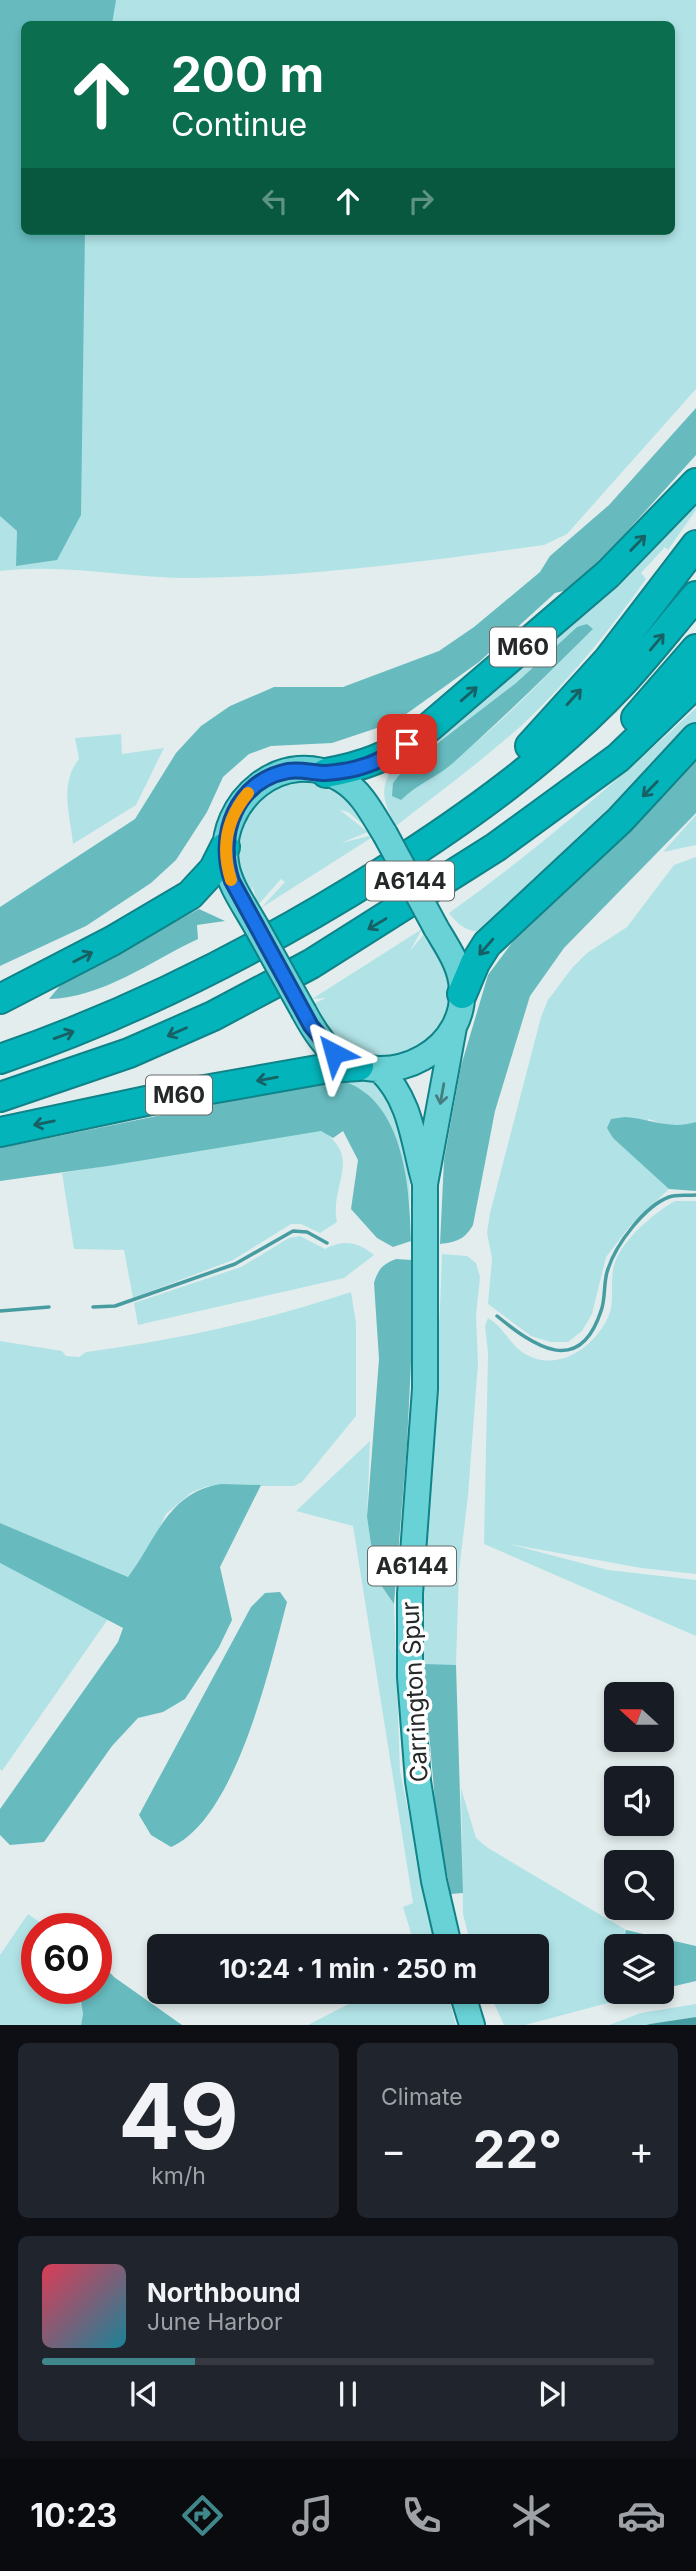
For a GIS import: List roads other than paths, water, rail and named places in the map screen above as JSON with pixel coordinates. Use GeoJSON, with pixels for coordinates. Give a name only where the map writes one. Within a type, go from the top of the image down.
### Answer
{"type":"FeatureCollection","features":[{"type":"Feature","properties":{"kind":"highway","name":"M60"},"geometry":{"type":"LineString","coordinates":[[326,773],[364,766],[395,752],[420,735],[608,574],[696,482]]}},
{"type":"Feature","properties":{"kind":"highway","name":"M60"},"geometry":{"type":"LineString","coordinates":[[463,821],[608,660],[696,545]]}},
{"type":"Feature","properties":{"kind":"highway","name":"M60"},"geometry":{"type":"LineString","coordinates":[[0,1059],[90,1026],[224,965],[295,927],[463,821],[539,760],[620,685],[696,596]]}},
{"type":"Feature","properties":{"kind":"highway","name":"M60"},"geometry":{"type":"LineString","coordinates":[[496,847],[567,787],[644,710],[696,649]]}},
{"type":"Feature","properties":{"kind":"highway","name":"M60"},"geometry":{"type":"LineString","coordinates":[[0,1097],[129,1053],[213,1016],[323,957],[496,847],[618,758],[696,684]]}},
{"type":"Feature","properties":{"kind":"highway"},"geometry":{"type":"LineString","coordinates":[[462,994],[475,963],[487,944],[611,830],[696,738]]}},
{"type":"Feature","properties":{"kind":"highway"},"geometry":{"type":"LineString","coordinates":[[0,999],[112,941],[191,895],[214,869],[225,847]]}},
{"type":"Feature","properties":{"kind":"highway","name":"M60"},"geometry":{"type":"LineString","coordinates":[[0,1132],[165,1097],[329,1068],[369,1068]]}},
{"type":"Feature","properties":{"kind":"main road","name":"A6144"},"geometry":{"type":"LineString","coordinates":[[290,771],[326,773],[342,780],[361,796],[385,834],[457,966],[462,994],[454,1027],[430,1055],[412,1065],[369,1068],[334,1053],[304,1012],[232,881],[225,847],[231,819],[246,794],[275,775],[290,771]]}},
{"type":"Feature","properties":{"kind":"main road","name":"Carrington Spur"},"geometry":{"type":"LineString","coordinates":[[446,1934],[434,1881],[418,1782],[410,1677],[410,1594],[425,1388],[425,1184],[454,1027]]}},
{"type":"Feature","properties":{"kind":"main road","name":"Carrington Spur"},"geometry":{"type":"LineString","coordinates":[[369,1068],[401,1098],[413,1127],[425,1184]]}},
{"type":"Feature","properties":{"kind":"main road"},"geometry":{"type":"LineString","coordinates":[[466,2004],[472,2025]]}},
{"type":"Feature","properties":{"kind":"waterway"},"geometry":{"type":"LineString","coordinates":[[497,1316],[540,1345],[555,1350],[568,1350],[581,1344],[592,1332],[601,1311],[606,1274],[612,1259],[632,1227],[650,1209],[669,1197],[696,1195]]}},
{"type":"Feature","properties":{"kind":"waterway"},"geometry":{"type":"LineString","coordinates":[[93,1307],[115,1306],[235,1264],[293,1231],[307,1232],[327,1243]]}},
{"type":"Feature","properties":{"kind":"waterway"},"geometry":{"type":"LineString","coordinates":[[0,1311],[49,1307]]}}]}
